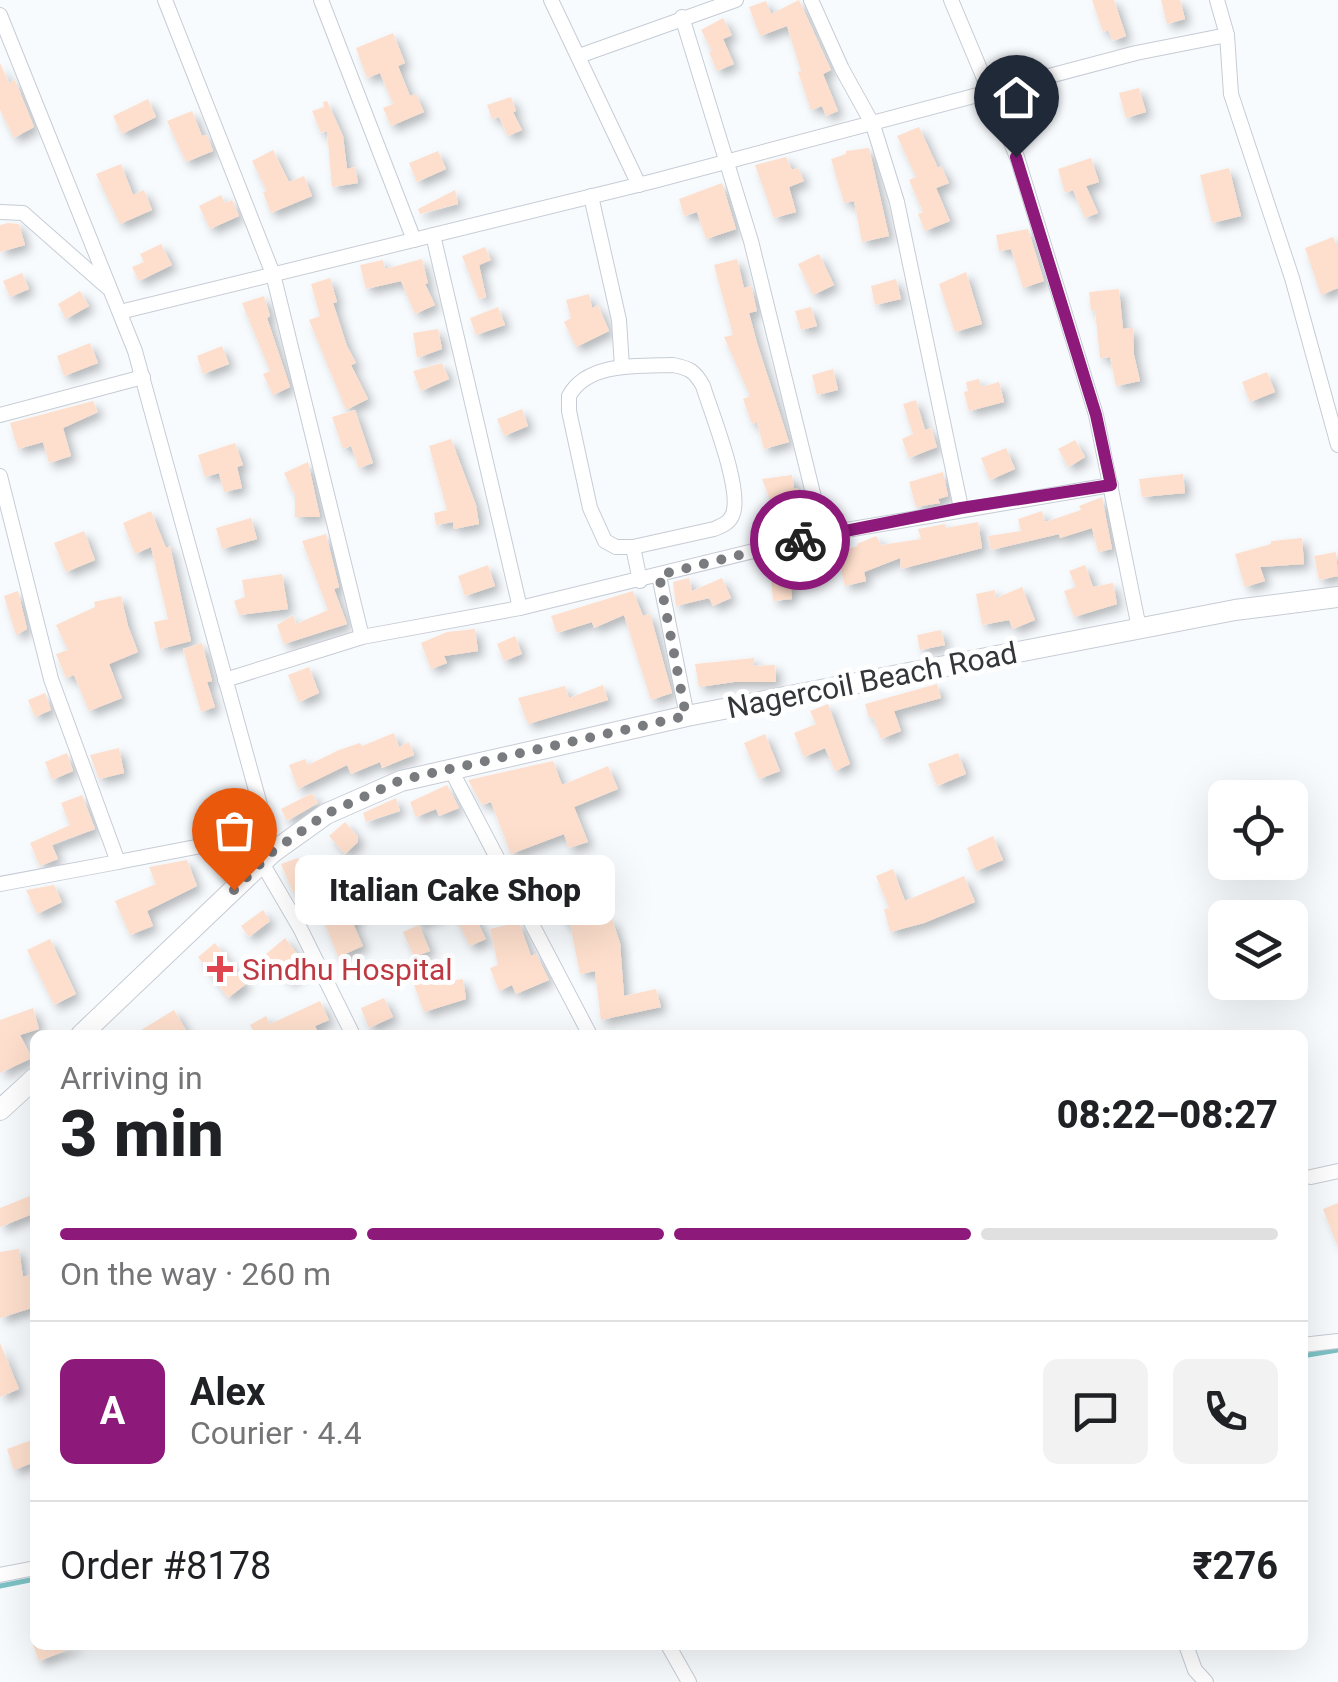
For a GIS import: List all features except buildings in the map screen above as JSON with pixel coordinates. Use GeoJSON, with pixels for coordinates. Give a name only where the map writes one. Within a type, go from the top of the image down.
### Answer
{"type":"FeatureCollection","features":[{"type":"Feature","properties":{"kind":"main road","name":"Nagercoil Beach Road"},"geometry":{"type":"LineString","coordinates":[[86,1030],[267,850],[326,814],[401,780],[686,716],[1235,610],[1338,597]]}},
{"type":"Feature","properties":{"kind":"main road"},"geometry":{"type":"LineString","coordinates":[[0,1110],[30,1083]]}},
{"type":"Feature","properties":{"kind":"street"},"geometry":{"type":"LineString","coordinates":[[165,0],[246,197],[273,274],[362,637]]}},
{"type":"Feature","properties":{"kind":"street"},"geometry":{"type":"LineString","coordinates":[[321,0],[414,240]]}},
{"type":"Feature","properties":{"kind":"street"},"geometry":{"type":"LineString","coordinates":[[551,0],[639,185]]}},
{"type":"Feature","properties":{"kind":"street"},"geometry":{"type":"LineString","coordinates":[[579,56],[689,10],[736,0]]}},
{"type":"Feature","properties":{"kind":"street"},"geometry":{"type":"LineString","coordinates":[[812,0],[842,69],[873,125],[897,202],[961,508]]}},
{"type":"Feature","properties":{"kind":"street"},"geometry":{"type":"LineString","coordinates":[[951,0],[1016,157],[1096,415],[1139,628]]}},
{"type":"Feature","properties":{"kind":"street"},"geometry":{"type":"LineString","coordinates":[[1218,0],[1227,35],[1231,94],[1292,278],[1338,445]]}},
{"type":"Feature","properties":{"kind":"street"},"geometry":{"type":"LineString","coordinates":[[689,10],[823,534]]}},
{"type":"Feature","properties":{"kind":"street"},"geometry":{"type":"LineString","coordinates":[[0,15],[143,378],[267,850],[351,1030]]}},
{"type":"Feature","properties":{"kind":"street"},"geometry":{"type":"LineString","coordinates":[[120,312],[639,185],[1136,53],[1227,35]]}},
{"type":"Feature","properties":{"kind":"street"},"geometry":{"type":"LineString","coordinates":[[591,196],[619,320],[622,366]]}},
{"type":"Feature","properties":{"kind":"street"},"geometry":{"type":"LineString","coordinates":[[0,212],[22,214],[32,220],[111,291]]}},
{"type":"Feature","properties":{"kind":"street"},"geometry":{"type":"LineString","coordinates":[[433,236],[520,608]]}},
{"type":"Feature","properties":{"kind":"street"},"geometry":{"type":"LineString","coordinates":[[673,365],[697,374],[733,488],[735,508],[726,524],[633,547],[616,547],[605,541],[598,530],[568,411],[568,396],[586,378],[622,366],[673,365]]}},
{"type":"Feature","properties":{"kind":"street"},"geometry":{"type":"LineString","coordinates":[[0,415],[143,378]]}},
{"type":"Feature","properties":{"kind":"street"},"geometry":{"type":"LineString","coordinates":[[0,476],[52,680],[118,862]]}},
{"type":"Feature","properties":{"kind":"street"},"geometry":{"type":"LineString","coordinates":[[225,680],[362,637],[520,608],[823,534],[1111,485]]}},
{"type":"Feature","properties":{"kind":"street"},"geometry":{"type":"LineString","coordinates":[[633,547],[640,580]]}},
{"type":"Feature","properties":{"kind":"street"},"geometry":{"type":"LineString","coordinates":[[659,575],[686,716]]}},
{"type":"Feature","properties":{"kind":"street"},"geometry":{"type":"LineString","coordinates":[[450,768],[587,1030]]}},
{"type":"Feature","properties":{"kind":"street"},"geometry":{"type":"LineString","coordinates":[[0,884],[118,862],[267,850]]}},
{"type":"Feature","properties":{"kind":"street"},"geometry":{"type":"LineString","coordinates":[[1311,1177],[1338,1170]]}},
{"type":"Feature","properties":{"kind":"street"},"geometry":{"type":"LineString","coordinates":[[1308,1345],[1338,1341]]}},
{"type":"Feature","properties":{"kind":"street"},"geometry":{"type":"LineString","coordinates":[[0,1575],[30,1569]]}},
{"type":"Feature","properties":{"kind":"street"},"geometry":{"type":"LineString","coordinates":[[671,1650],[689,1682]]}},
{"type":"Feature","properties":{"kind":"street"},"geometry":{"type":"LineString","coordinates":[[1188,1650],[1195,1670],[1206,1682]]}},
{"type":"Feature","properties":{"kind":"waterway"},"geometry":{"type":"LineString","coordinates":[[1308,1355],[1338,1350]]}},
{"type":"Feature","properties":{"kind":"waterway"},"geometry":{"type":"LineString","coordinates":[[0,1586],[30,1580]]}},
{"type":"Feature","properties":{"kind":"way so far"},"geometry":{"type":"LineString","coordinates":[[234,890],[272,852],[326,814],[401,780],[686,716],[659,575],[800,540]]}},
{"type":"Feature","properties":{"kind":"place","name":"Italian Cake Shop"},"geometry":{"type":"Point","coordinates":[234,890]}},
{"type":"Feature","properties":{"kind":"place","name":"Sindhu Hospital"},"geometry":{"type":"Point","coordinates":[220,969]}},
{"type":"Feature","properties":{"kind":"route"},"geometry":{"type":"LineString","coordinates":[[800,540],[961,508],[1111,485],[1096,415],[1016,157]]}}]}
